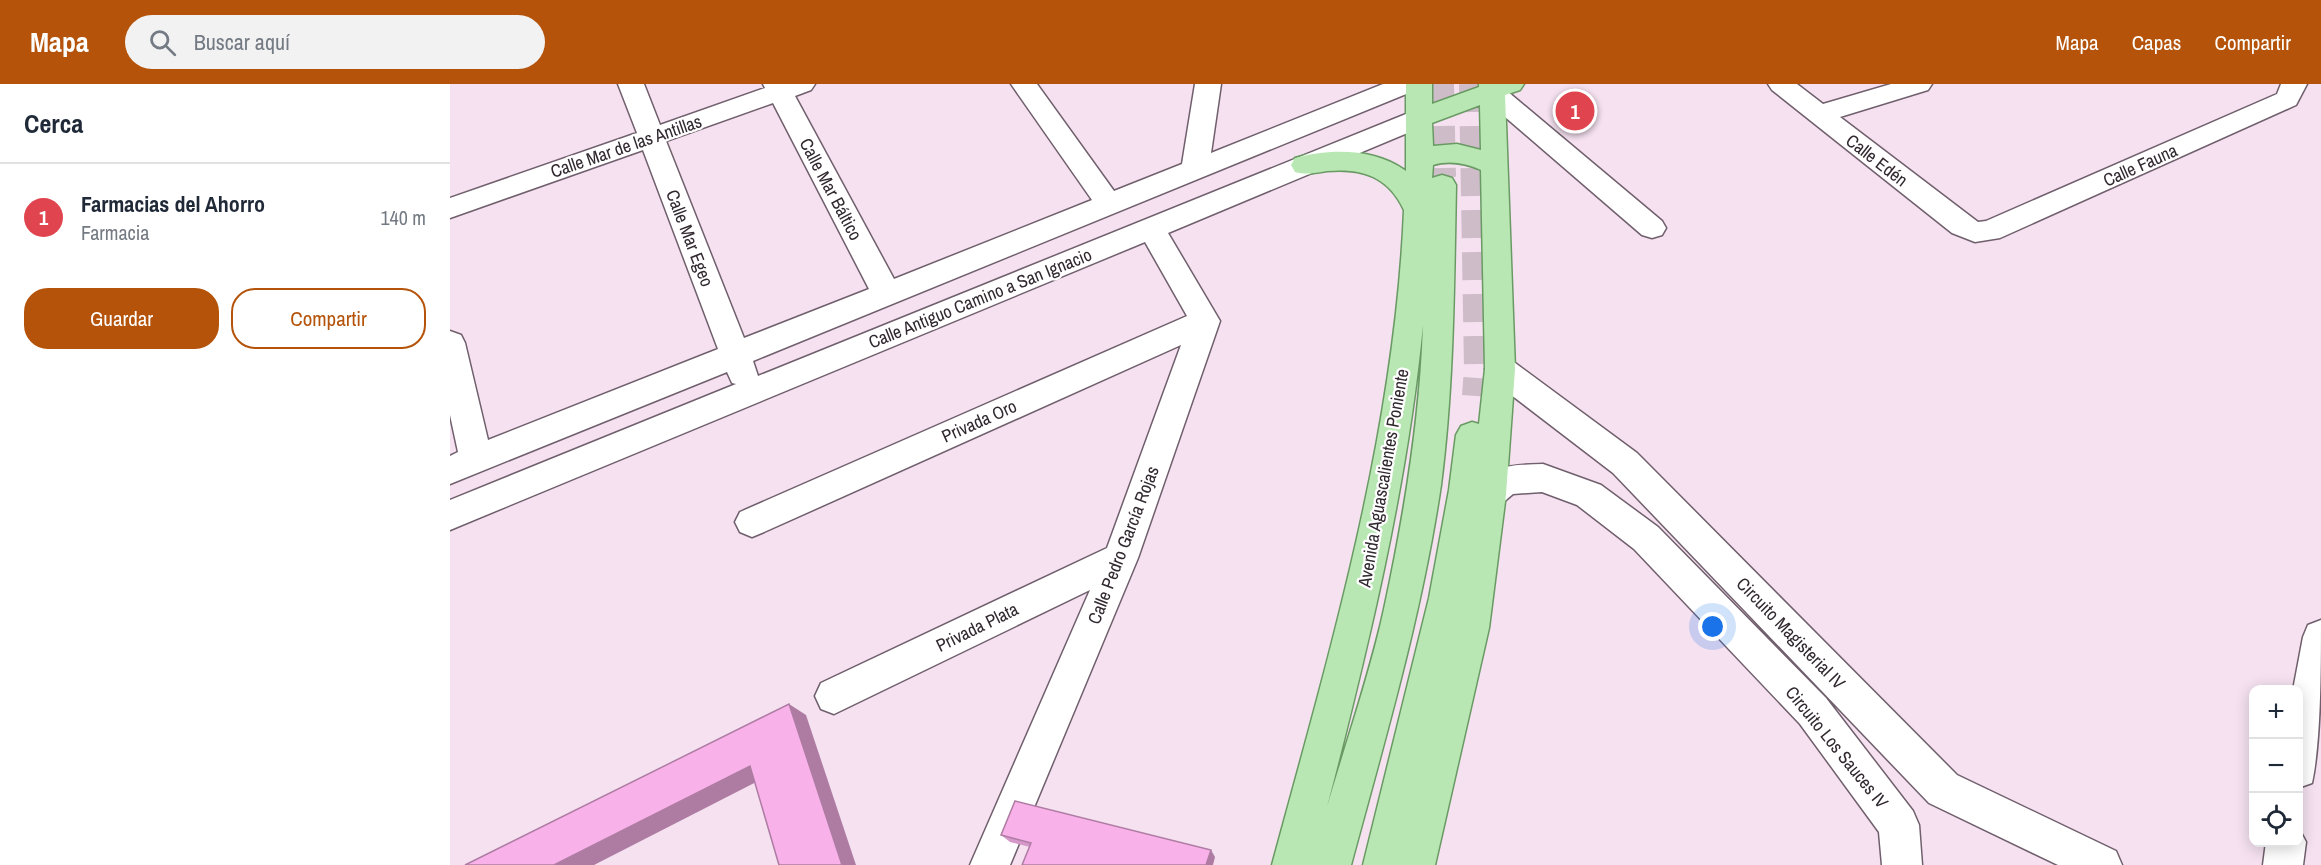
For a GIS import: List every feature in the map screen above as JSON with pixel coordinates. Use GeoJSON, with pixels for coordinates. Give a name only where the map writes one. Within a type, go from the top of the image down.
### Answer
{"type":"FeatureCollection","features":[{"type":"Feature","properties":{"kind":"main road","name":"Avenida Aguascalientes Poniente"},"geometry":{"type":"LineString","coordinates":[[1331,865],[1401,611],[1424,484],[1437,367],[1431,169],[1420,118],[1419,84]]}},
{"type":"Feature","properties":{"kind":"main road","name":"Calle Antiguo Camino a San Ignacio"},"geometry":{"type":"LineString","coordinates":[[1420,118],[1498,87]]}},
{"type":"Feature","properties":{"kind":"main road"},"geometry":{"type":"LineString","coordinates":[[1415,865],[1471,628],[1489,494],[1500,369],[1493,165],[1498,87]]}},
{"type":"Feature","properties":{"kind":"main road"},"geometry":{"type":"LineString","coordinates":[[1431,169],[1443,152],[1461,153],[1493,165]]}},
{"type":"Feature","properties":{"kind":"main road"},"geometry":{"type":"LineString","coordinates":[[1304,165],[1356,161],[1379,166],[1405,187],[1419,212]]}},
{"type":"Feature","properties":{"kind":"main road","name":"Avenida Aguascalientes Poniente"},"geometry":{"type":"LineString","coordinates":[[1293,865],[1360,601],[1385,478],[1404,365],[1419,212],[1431,169]]}},
{"type":"Feature","properties":{"kind":"main road"},"geometry":{"type":"LineString","coordinates":[[1383,865],[1443,621],[1466,490],[1476,396]]}},
{"type":"Feature","properties":{"kind":"street","name":"Calle Mar Egeo"},"geometry":{"type":"LineString","coordinates":[[631,84],[750,392]]}},
{"type":"Feature","properties":{"kind":"street"},"geometry":{"type":"LineString","coordinates":[[1024,84],[1109,204]]}},
{"type":"Feature","properties":{"kind":"street"},"geometry":{"type":"LineString","coordinates":[[1195,170],[1208,84]]}},
{"type":"Feature","properties":{"kind":"street"},"geometry":{"type":"LineString","coordinates":[[450,343],[463,465],[1407,84]]}},
{"type":"Feature","properties":{"kind":"street","name":"Calle Edén"},"geometry":{"type":"LineString","coordinates":[[1781,84],[1962,226],[1975,232]]}},
{"type":"Feature","properties":{"kind":"street"},"geometry":{"type":"LineString","coordinates":[[1820,114],[1919,84]]}},
{"type":"Feature","properties":{"kind":"street","name":"Calle Fauna"},"geometry":{"type":"LineString","coordinates":[[1975,232],[1990,231],[2288,99],[2294,84]]}},
{"type":"Feature","properties":{"kind":"street","name":"Calle Mar de las Antillas"},"geometry":{"type":"LineString","coordinates":[[450,208],[786,87]]}},
{"type":"Feature","properties":{"kind":"street","name":"Calle Mar Báltico"},"geometry":{"type":"LineString","coordinates":[[786,87],[887,294]]}},
{"type":"Feature","properties":{"kind":"street"},"geometry":{"type":"LineString","coordinates":[[1498,87],[1652,228]]}},
{"type":"Feature","properties":{"kind":"street","name":"Calle Antiguo Camino a San Ignacio"},"geometry":{"type":"LineString","coordinates":[[450,515],[1420,118]]}},
{"type":"Feature","properties":{"kind":"street"},"geometry":{"type":"LineString","coordinates":[[1150,228],[1205,321]]}},
{"type":"Feature","properties":{"kind":"street","name":"Privada Oro"},"geometry":{"type":"LineString","coordinates":[[752,522],[1205,321]]}},
{"type":"Feature","properties":{"kind":"street","name":"Calle Pedro García Rojas"},"geometry":{"type":"LineString","coordinates":[[990,865],[1120,558],[1205,321]]}},
{"type":"Feature","properties":{"kind":"street","name":"Circuito Magisterial IV"},"geometry":{"type":"LineString","coordinates":[[1500,369],[1624,463],[1943,789],[2102,865]]}},
{"type":"Feature","properties":{"kind":"street","name":"Circuito Los Sauces IV"},"geometry":{"type":"LineString","coordinates":[[1489,494],[1505,480],[1543,478],[1589,495],[1646,538],[1813,711],[1899,825],[1902,865]]}},
{"type":"Feature","properties":{"kind":"street","name":"Privada Plata"},"geometry":{"type":"LineString","coordinates":[[834,696],[1120,558]]}},
{"type":"Feature","properties":{"kind":"street"},"geometry":{"type":"LineString","coordinates":[[2303,748],[2316,692],[2321,637]]}},
{"type":"Feature","properties":{"kind":"street"},"geometry":{"type":"LineString","coordinates":[[2283,865],[2285,847]]}},
{"type":"Feature","properties":{"kind":"building"},"geometry":{"type":"Polygon","coordinates":[[[789,704],[842,865],[779,865],[750,766],[554,865],[465,865],[789,704]]]}},
{"type":"Feature","properties":{"kind":"building"},"geometry":{"type":"Polygon","coordinates":[[[1015,801],[1211,850],[1206,865],[1022,865],[1031,843],[1001,835],[1015,801]]]}},
{"type":"Feature","properties":{"kind":"tunnel"},"geometry":{"type":"LineString","coordinates":[[1440,84],[1442,177]]}},
{"type":"Feature","properties":{"kind":"tunnel"},"geometry":{"type":"LineString","coordinates":[[1473,84],[1478,368],[1476,396]]}},
{"type":"Feature","properties":{"kind":"place","name":"Farmacias del Ahorro"},"geometry":{"type":"Point","coordinates":[1575,111]}}]}
